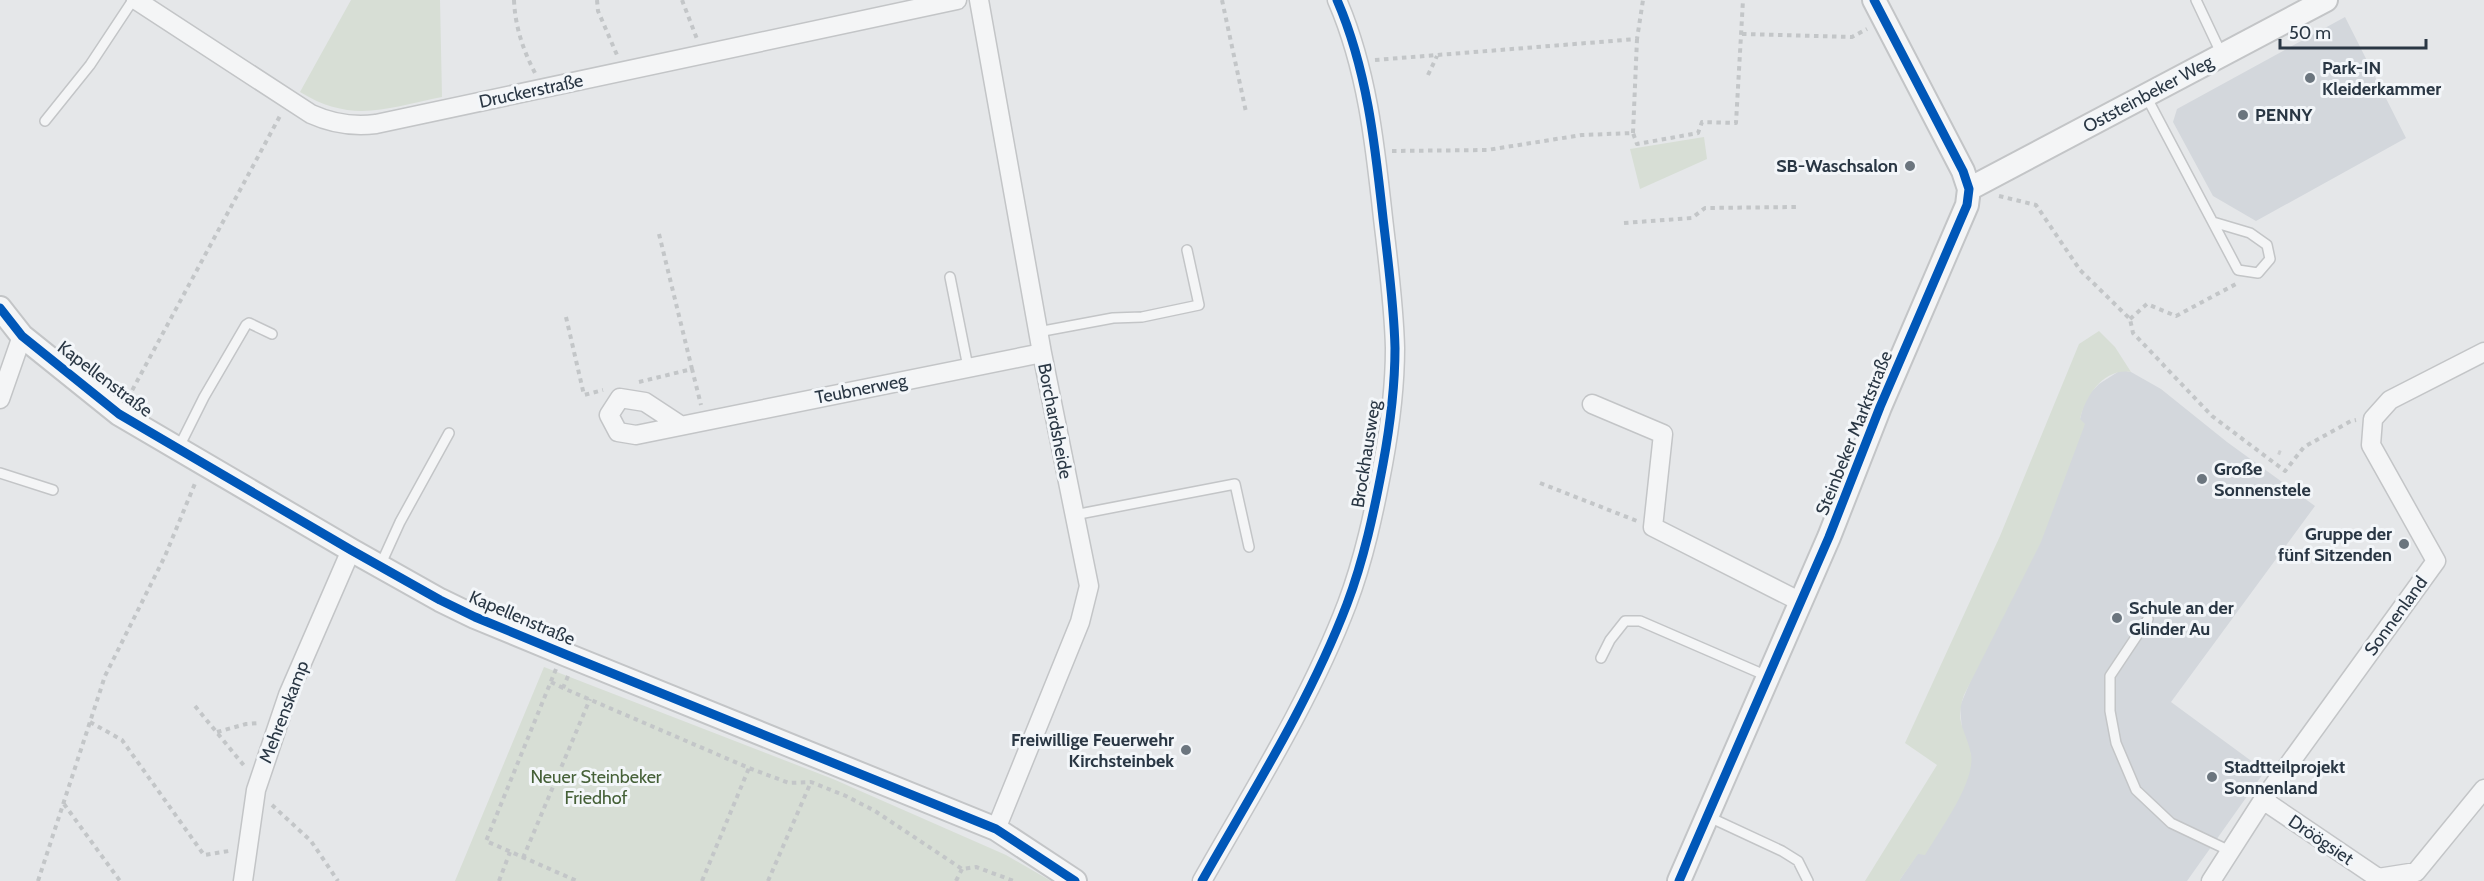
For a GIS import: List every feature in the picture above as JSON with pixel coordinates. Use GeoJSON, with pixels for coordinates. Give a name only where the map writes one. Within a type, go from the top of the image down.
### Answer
{"type":"FeatureCollection","features":[{"type":"Feature","properties":{"kind":"street","name":"Druckerstraße"},"geometry":{"type":"LineString","coordinates":[[135,0],[289,100],[324,120],[357,126],[957,0]]}},
{"type":"Feature","properties":{"kind":"street","name":"Borchardsheide"},"geometry":{"type":"LineString","coordinates":[[979,0],[1038,332],[1089,586],[1083,613],[996,829]]}},
{"type":"Feature","properties":{"kind":"street","name":"Brockhausweg"},"geometry":{"type":"LineString","coordinates":[[1202,881],[1323,661],[1347,603],[1365,549],[1387,440],[1395,348],[1376,151],[1359,61],[1337,0]]}},
{"type":"Feature","properties":{"kind":"street"},"geometry":{"type":"LineString","coordinates":[[1874,0],[1963,171],[1969,189]]}},
{"type":"Feature","properties":{"kind":"street","name":"Oststeinbeker Weg"},"geometry":{"type":"LineString","coordinates":[[1969,189],[2326,0]]}},
{"type":"Feature","properties":{"kind":"street","name":"Steinbeker Marktstraße"},"geometry":{"type":"LineString","coordinates":[[1679,881],[1801,602],[1880,407],[1967,205],[1969,189]]}},
{"type":"Feature","properties":{"kind":"street","name":"Kapellenstraße"},"geometry":{"type":"LineString","coordinates":[[0,308],[22,336],[119,414],[351,550],[475,617],[996,829],[1075,881]]}},
{"type":"Feature","properties":{"kind":"street"},"geometry":{"type":"LineString","coordinates":[[0,399],[22,336]]}},
{"type":"Feature","properties":{"kind":"street","name":"Teubnerweg"},"geometry":{"type":"LineString","coordinates":[[680,425],[1042,352]]}},
{"type":"Feature","properties":{"kind":"street"},"geometry":{"type":"LineString","coordinates":[[2373,419],[2390,400],[2484,352]]}},
{"type":"Feature","properties":{"kind":"street"},"geometry":{"type":"LineString","coordinates":[[1592,404],[1663,434],[1653,528],[1801,602]]}},
{"type":"Feature","properties":{"kind":"street","name":"Sonnenland"},"geometry":{"type":"LineString","coordinates":[[2211,881],[2263,800],[2436,561],[2371,445],[2373,419]]}},
{"type":"Feature","properties":{"kind":"street","name":"Mehrenskamp"},"geometry":{"type":"LineString","coordinates":[[243,881],[257,786],[288,695],[351,550]]}},
{"type":"Feature","properties":{"kind":"street","name":"Dröögsiet"},"geometry":{"type":"LineString","coordinates":[[2263,800],[2378,878],[2416,872],[2484,789]]}},
{"type":"Feature","properties":{"kind":"lane"},"geometry":{"type":"LineString","coordinates":[[45,121],[90,65],[135,0]]}},
{"type":"Feature","properties":{"kind":"lane"},"geometry":{"type":"LineString","coordinates":[[2196,0],[2222,55]]}},
{"type":"Feature","properties":{"kind":"lane"},"geometry":{"type":"LineString","coordinates":[[2146,96],[2238,270],[2258,273],[2270,259],[2267,245],[2250,233],[2213,222]]}},
{"type":"Feature","properties":{"kind":"lane"},"geometry":{"type":"LineString","coordinates":[[1038,332],[1113,318],[1142,317],[1199,305],[1187,250]]}},
{"type":"Feature","properties":{"kind":"lane"},"geometry":{"type":"LineString","coordinates":[[951,277],[968,367]]}},
{"type":"Feature","properties":{"kind":"lane"},"geometry":{"type":"LineString","coordinates":[[178,449],[204,397],[246,325],[249,323],[272,334]]}},
{"type":"Feature","properties":{"kind":"lane"},"geometry":{"type":"LineString","coordinates":[[380,566],[400,522],[449,433]]}},
{"type":"Feature","properties":{"kind":"lane"},"geometry":{"type":"LineString","coordinates":[[0,473],[53,490]]}},
{"type":"Feature","properties":{"kind":"lane"},"geometry":{"type":"LineString","coordinates":[[1074,515],[1234,484],[1249,547]]}},
{"type":"Feature","properties":{"kind":"lane"},"geometry":{"type":"LineString","coordinates":[[2148,620],[2110,676],[2110,711],[2115,743],[2136,790],[2171,823],[2230,851]]}},
{"type":"Feature","properties":{"kind":"lane"},"geometry":{"type":"LineString","coordinates":[[1601,658],[1610,640],[1625,621],[1640,621],[1769,677]]}},
{"type":"Feature","properties":{"kind":"lane"},"geometry":{"type":"LineString","coordinates":[[1707,815],[1798,861],[1808,881]]}},
{"type":"Feature","properties":{"kind":"path"},"geometry":{"type":"LineString","coordinates":[[514,0],[515,20],[526,57],[543,88]]}},
{"type":"Feature","properties":{"kind":"path"},"geometry":{"type":"LineString","coordinates":[[597,0],[598,11],[624,71]]}},
{"type":"Feature","properties":{"kind":"path"},"geometry":{"type":"LineString","coordinates":[[682,0],[702,54]]}},
{"type":"Feature","properties":{"kind":"path"},"geometry":{"type":"LineString","coordinates":[[1222,0],[1246,112]]}},
{"type":"Feature","properties":{"kind":"path"},"geometry":{"type":"LineString","coordinates":[[1643,0],[1637,39],[1633,133],[1636,144],[1698,133],[1702,122],[1736,123],[1743,0]]}},
{"type":"Feature","properties":{"kind":"path"},"geometry":{"type":"LineString","coordinates":[[1742,34],[1852,37],[1872,26]]}},
{"type":"Feature","properties":{"kind":"path"},"geometry":{"type":"LineString","coordinates":[[1359,61],[1637,39]]}},
{"type":"Feature","properties":{"kind":"path"},"geometry":{"type":"LineString","coordinates":[[1428,75],[1438,56]]}},
{"type":"Feature","properties":{"kind":"path"},"geometry":{"type":"LineString","coordinates":[[119,414],[289,100]]}},
{"type":"Feature","properties":{"kind":"path"},"geometry":{"type":"LineString","coordinates":[[1376,151],[1487,150],[1582,135],[1633,133]]}},
{"type":"Feature","properties":{"kind":"path"},"geometry":{"type":"LineString","coordinates":[[1969,189],[2036,205],[2080,270],[2130,319],[2133,333],[2212,416],[2285,471],[2304,447],[2351,421],[2373,419]]}},
{"type":"Feature","properties":{"kind":"path"},"geometry":{"type":"LineString","coordinates":[[1624,223],[1692,218],[1705,208],[1798,207]]}},
{"type":"Feature","properties":{"kind":"path"},"geometry":{"type":"LineString","coordinates":[[659,234],[705,421]]}},
{"type":"Feature","properties":{"kind":"path"},"geometry":{"type":"LineString","coordinates":[[2130,319],[2147,304],[2176,316],[2236,284],[2238,270]]}},
{"type":"Feature","properties":{"kind":"path"},"geometry":{"type":"LineString","coordinates":[[566,317],[584,395],[606,390]]}},
{"type":"Feature","properties":{"kind":"path"},"geometry":{"type":"LineString","coordinates":[[638,382],[692,369]]}},
{"type":"Feature","properties":{"kind":"path"},"geometry":{"type":"LineString","coordinates":[[39,880],[105,676],[165,556],[203,464]]}},
{"type":"Feature","properties":{"kind":"path"},"geometry":{"type":"LineString","coordinates":[[1540,483],[1653,528]]}},
{"type":"Feature","properties":{"kind":"path"},"geometry":{"type":"LineString","coordinates":[[569,656],[551,682],[486,841],[577,881]]}},
{"type":"Feature","properties":{"kind":"path"},"geometry":{"type":"LineString","coordinates":[[563,688],[569,656]]}},
{"type":"Feature","properties":{"kind":"path"},"geometry":{"type":"LineString","coordinates":[[551,682],[749,768],[789,783],[811,782],[846,796],[875,811],[962,869],[976,867],[1014,881]]}},
{"type":"Feature","properties":{"kind":"path"},"geometry":{"type":"LineString","coordinates":[[523,858],[590,699]]}},
{"type":"Feature","properties":{"kind":"path"},"geometry":{"type":"LineString","coordinates":[[195,706],[257,786],[310,841],[338,881]]}},
{"type":"Feature","properties":{"kind":"path"},"geometry":{"type":"LineString","coordinates":[[90,722],[122,740],[204,855],[248,848]]}},
{"type":"Feature","properties":{"kind":"path"},"geometry":{"type":"LineString","coordinates":[[217,732],[246,724],[279,723]]}},
{"type":"Feature","properties":{"kind":"path"},"geometry":{"type":"LineString","coordinates":[[702,881],[749,768]]}},
{"type":"Feature","properties":{"kind":"path"},"geometry":{"type":"LineString","coordinates":[[768,881],[811,782]]}},
{"type":"Feature","properties":{"kind":"path"},"geometry":{"type":"LineString","coordinates":[[63,804],[120,881]]}},
{"type":"Feature","properties":{"kind":"path"},"geometry":{"type":"LineString","coordinates":[[499,881],[510,852]]}},
{"type":"Feature","properties":{"kind":"path"},"geometry":{"type":"LineString","coordinates":[[956,881],[962,869]]}},
{"type":"Feature","properties":{"kind":"shaded area"},"geometry":{"type":"Polygon","coordinates":[[[2345,17],[2406,138],[2256,221],[2213,196],[2173,122],[2177,109],[2345,17]]]}},
{"type":"Feature","properties":{"kind":"shaded area","name":"Schule an der Glinder Au"},"geometry":{"type":"Polygon","coordinates":[[[2121,370],[2131,372],[2161,389],[2227,442],[2315,506],[2171,702],[2265,771],[2187,881],[1899,881],[1918,853],[1971,755],[1962,730],[1960,706],[2083,407],[2089,394],[2099,384],[2121,370]]]}},
{"type":"Feature","properties":{"kind":"green space"},"geometry":{"type":"Polygon","coordinates":[[[351,0],[440,0],[442,97],[387,109],[353,111],[319,102],[300,92],[351,0]]]}},
{"type":"Feature","properties":{"kind":"green space"},"geometry":{"type":"Polygon","coordinates":[[[1704,137],[1707,159],[1640,189],[1630,149],[1704,137]]]}},
{"type":"Feature","properties":{"kind":"green space"},"geometry":{"type":"Polygon","coordinates":[[[2099,331],[2115,347],[2131,372],[2112,374],[2098,385],[2087,401],[2080,419],[2085,424],[2041,542],[1964,695],[1960,713],[1971,754],[1968,778],[1947,820],[1925,855],[1918,854],[1899,881],[1865,881],[1937,765],[1905,743],[2000,536],[2079,344],[2099,331]]]}},
{"type":"Feature","properties":{"kind":"green space","name":"Neuer Steinbeker Friedhof"},"geometry":{"type":"Polygon","coordinates":[[[544,667],[833,779],[1006,855],[1051,881],[455,881],[544,667]]]}},
{"type":"Feature","properties":{"kind":"railway"},"geometry":{"type":"LineString","coordinates":[[2278,452],[2286,455]]}},
{"type":"Feature","properties":{"kind":"cycle path"},"geometry":{"type":"LineString","coordinates":[[1202,881],[1280,745],[1332,640],[1347,604],[1363,553],[1388,435],[1395,348],[1380,190],[1363,80],[1337,0]]}},
{"type":"Feature","properties":{"kind":"cycle path"},"geometry":{"type":"LineString","coordinates":[[1679,881],[1829,537],[1880,407],[1967,205],[1969,189],[1963,171],[1874,0]]}},
{"type":"Feature","properties":{"kind":"cycle path"},"geometry":{"type":"LineString","coordinates":[[0,308],[22,336],[119,414],[440,600],[567,655],[996,829],[1075,881]]}},
{"type":"Feature","properties":{"kind":"place","name":"Park-IN Kleiderkammer"},"geometry":{"type":"Point","coordinates":[2310,78]}},
{"type":"Feature","properties":{"kind":"place","name":"PENNY"},"geometry":{"type":"Point","coordinates":[2243,115]}},
{"type":"Feature","properties":{"kind":"place","name":"SB-Waschsalon"},"geometry":{"type":"Point","coordinates":[1910,166]}},
{"type":"Feature","properties":{"kind":"place","name":"Große Sonnenstele"},"geometry":{"type":"Point","coordinates":[2202,479]}},
{"type":"Feature","properties":{"kind":"place","name":"Gruppe der fünf Sitzenden"},"geometry":{"type":"Point","coordinates":[2404,544]}},
{"type":"Feature","properties":{"kind":"place","name":"Schule an der Glinder Au"},"geometry":{"type":"Point","coordinates":[2117,618]}},
{"type":"Feature","properties":{"kind":"place","name":"Freiwillige Feuerwehr Kirchsteinbek"},"geometry":{"type":"Point","coordinates":[1186,750]}},
{"type":"Feature","properties":{"kind":"place","name":"Stadtteilprojekt Sonnenland"},"geometry":{"type":"Point","coordinates":[2212,777]}}]}
